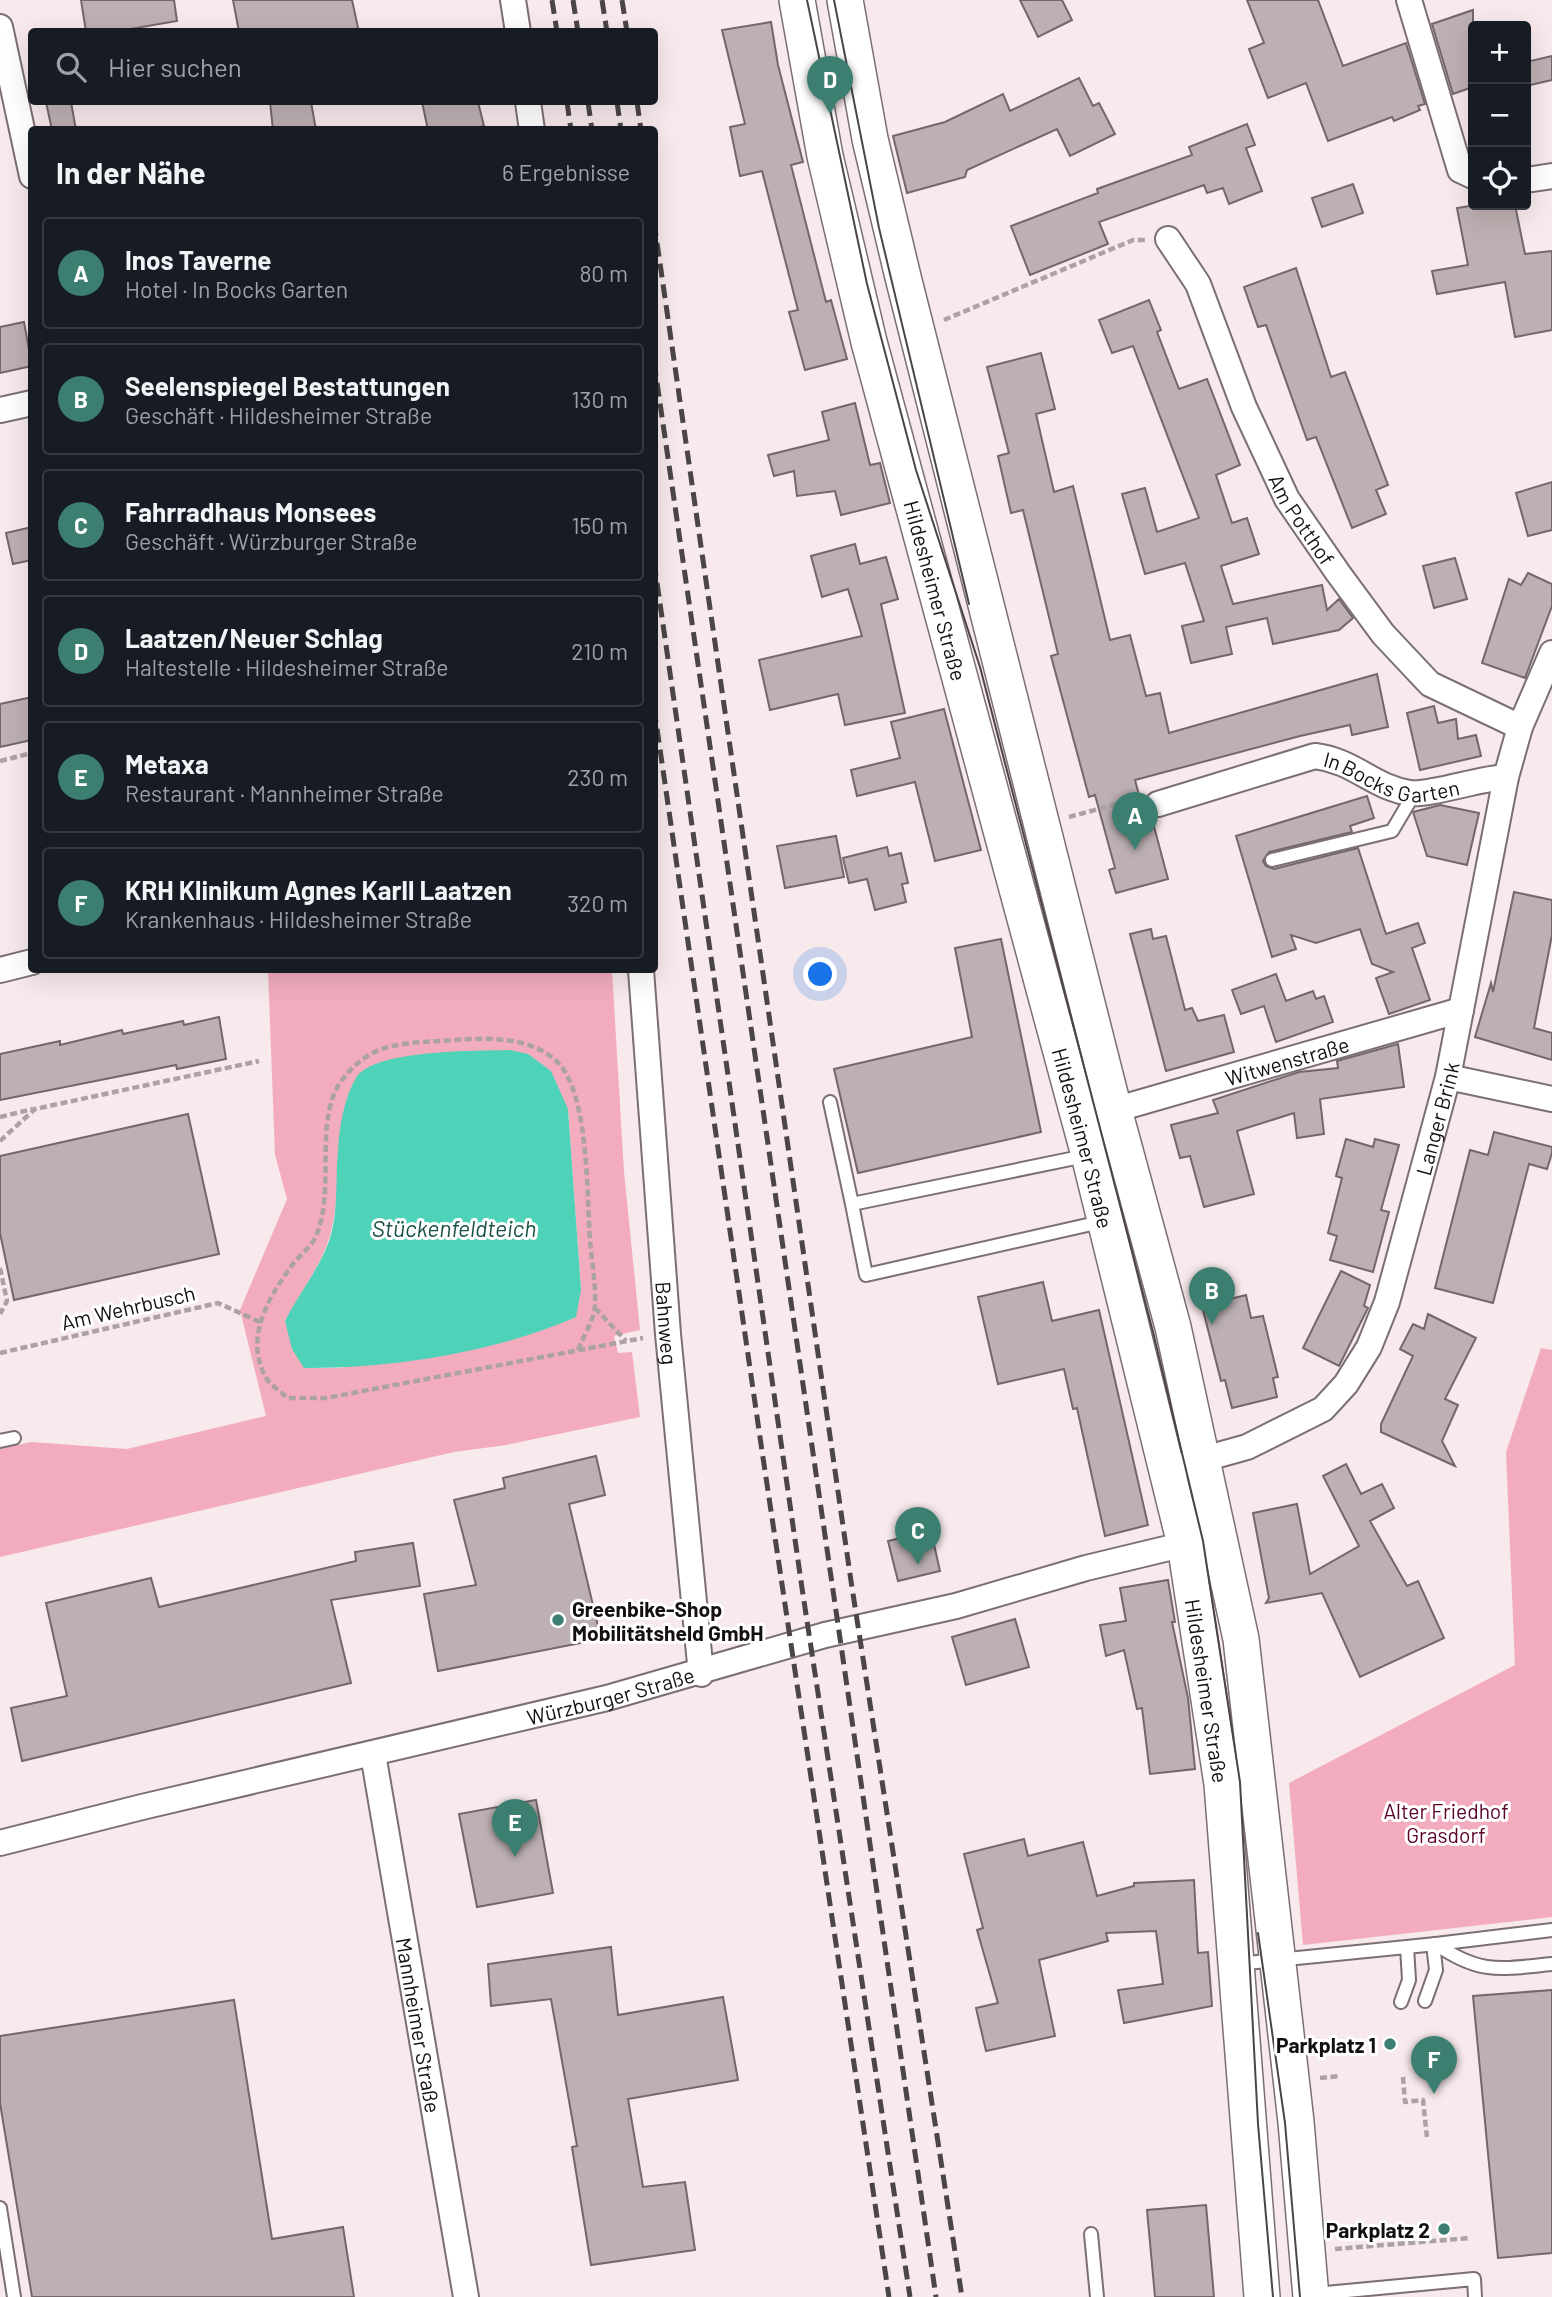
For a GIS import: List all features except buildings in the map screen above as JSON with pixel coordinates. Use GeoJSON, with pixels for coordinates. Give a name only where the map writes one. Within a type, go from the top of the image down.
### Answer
{"type":"FeatureCollection","features":[{"type":"Feature","properties":{"kind":"street"},"geometry":{"type":"LineString","coordinates":[[513,0],[517,28]]}},
{"type":"Feature","properties":{"kind":"street","name":"Hildesheimer Straße"},"geometry":{"type":"LineString","coordinates":[[797,0],[825,156],[869,342],[1106,1220],[1185,1464],[1220,1537],[1241,1639],[1296,2122],[1311,2296]]}},
{"type":"Feature","properties":{"kind":"street","name":"Hildesheimer Straße"},"geometry":{"type":"LineString","coordinates":[[845,0],[870,139],[916,331],[1114,1110],[1173,1327],[1185,1464],[1185,1544],[1222,1784],[1262,2297]]}},
{"type":"Feature","properties":{"kind":"street"},"geometry":{"type":"LineString","coordinates":[[1409,0],[1460,170],[1468,174]]}},
{"type":"Feature","properties":{"kind":"street"},"geometry":{"type":"LineString","coordinates":[[0,27],[28,157]]}},
{"type":"Feature","properties":{"kind":"street"},"geometry":{"type":"LineString","coordinates":[[528,105],[531,126]]}},
{"type":"Feature","properties":{"kind":"street"},"geometry":{"type":"LineString","coordinates":[[1531,179],[1552,176]]}},
{"type":"Feature","properties":{"kind":"street","name":"Am Potthof"},"geometry":{"type":"LineString","coordinates":[[1168,239],[1198,284],[1244,407],[1287,499],[1338,573],[1383,634],[1430,684],[1520,727]]}},
{"type":"Feature","properties":{"kind":"street"},"geometry":{"type":"LineString","coordinates":[[0,410],[28,404]]}},
{"type":"Feature","properties":{"kind":"street","name":"Langer Brink"},"geometry":{"type":"LineString","coordinates":[[1185,1464],[1247,1447],[1323,1409],[1346,1384],[1369,1347],[1387,1302],[1448,1077],[1506,777],[1520,727],[1552,653]]}},
{"type":"Feature","properties":{"kind":"street","name":"In Bocks Garten"},"geometry":{"type":"LineString","coordinates":[[1158,804],[1315,756],[1339,759],[1388,789],[1414,794],[1483,778],[1506,777]]}},
{"type":"Feature","properties":{"kind":"street"},"geometry":{"type":"LineString","coordinates":[[0,970],[28,963]]}},
{"type":"Feature","properties":{"kind":"street","name":"Bahnweg"},"geometry":{"type":"LineString","coordinates":[[641,973],[668,1334],[701,1674]]}},
{"type":"Feature","properties":{"kind":"street","name":"Witwenstraße"},"geometry":{"type":"LineString","coordinates":[[1114,1110],[1461,1010]]}},
{"type":"Feature","properties":{"kind":"street"},"geometry":{"type":"LineString","coordinates":[[1448,1077],[1552,1099]]}},
{"type":"Feature","properties":{"kind":"street","name":"Würzburger Straße"},"geometry":{"type":"LineString","coordinates":[[0,1843],[701,1674],[825,1636],[956,1606],[1220,1537]]}},
{"type":"Feature","properties":{"kind":"street","name":"Mannheimer Straße"},"geometry":{"type":"LineString","coordinates":[[373,1754],[466,2297]]}},
{"type":"Feature","properties":{"kind":"lane"},"geometry":{"type":"LineString","coordinates":[[1272,860],[1392,831],[1414,794]]}},
{"type":"Feature","properties":{"kind":"lane"},"geometry":{"type":"LineString","coordinates":[[830,1102],[866,1275],[1106,1220]]}},
{"type":"Feature","properties":{"kind":"lane"},"geometry":{"type":"LineString","coordinates":[[852,1204],[1089,1155]]}},
{"type":"Feature","properties":{"kind":"lane"},"geometry":{"type":"LineString","coordinates":[[0,1441],[14,1438]]}},
{"type":"Feature","properties":{"kind":"lane"},"geometry":{"type":"LineString","coordinates":[[1237,1964],[1552,1930]]}},
{"type":"Feature","properties":{"kind":"lane"},"geometry":{"type":"LineString","coordinates":[[1435,1944],[1462,1962],[1494,1969],[1552,1964]]}},
{"type":"Feature","properties":{"kind":"lane"},"geometry":{"type":"LineString","coordinates":[[1425,2001],[1436,1970],[1435,1944]]}},
{"type":"Feature","properties":{"kind":"lane"},"geometry":{"type":"LineString","coordinates":[[1401,2002],[1409,1980],[1406,1947]]}},
{"type":"Feature","properties":{"kind":"lane"},"geometry":{"type":"LineString","coordinates":[[0,2208],[14,2297]]}},
{"type":"Feature","properties":{"kind":"lane"},"geometry":{"type":"LineString","coordinates":[[1091,2234],[1097,2297]]}},
{"type":"Feature","properties":{"kind":"lane"},"geometry":{"type":"LineString","coordinates":[[1311,2296],[1474,2279],[1475,2297]]}},
{"type":"Feature","properties":{"kind":"path"},"geometry":{"type":"LineString","coordinates":[[916,331],[1133,240],[1168,239]]}},
{"type":"Feature","properties":{"kind":"path"},"geometry":{"type":"LineString","coordinates":[[0,761],[28,754]]}},
{"type":"Feature","properties":{"kind":"path"},"geometry":{"type":"LineString","coordinates":[[1042,824],[1145,797],[1158,804]]}},
{"type":"Feature","properties":{"kind":"path"},"geometry":{"type":"LineString","coordinates":[[578,1350],[595,1308],[582,1132],[574,1092],[561,1066],[534,1046],[504,1040],[461,1039],[378,1049],[359,1061],[340,1082],[331,1109],[326,1177],[316,1236],[277,1285],[260,1322],[259,1344],[265,1377],[288,1398],[326,1398],[668,1334]]}},
{"type":"Feature","properties":{"kind":"path"},"geometry":{"type":"LineString","coordinates":[[0,1117],[259,1062]]}},
{"type":"Feature","properties":{"kind":"path"},"geometry":{"type":"LineString","coordinates":[[0,1141],[35,1109]]}},
{"type":"Feature","properties":{"kind":"path"},"geometry":{"type":"LineString","coordinates":[[0,1268],[7,1301],[0,1314]]}},
{"type":"Feature","properties":{"kind":"path","name":"Am Wehrbusch"},"geometry":{"type":"LineString","coordinates":[[0,1353],[218,1303],[260,1322]]}},
{"type":"Feature","properties":{"kind":"path"},"geometry":{"type":"LineString","coordinates":[[595,1308],[626,1341]]}},
{"type":"Feature","properties":{"kind":"path"},"geometry":{"type":"LineString","coordinates":[[1403,2077],[1405,2102],[1423,2100],[1427,2138]]}},
{"type":"Feature","properties":{"kind":"path"},"geometry":{"type":"LineString","coordinates":[[1343,2248],[1470,2238]]}},
{"type":"Feature","properties":{"kind":"green space"},"geometry":{"type":"Polygon","coordinates":[[[268,973],[612,973],[624,1172],[640,1330],[614,1336],[618,1353],[632,1352],[640,1417],[506,1445],[454,1452],[0,1557],[0,1449],[31,1442],[127,1449],[266,1416],[240,1310],[287,1199],[275,1155],[268,973]],[[568,1109],[345,1110],[335,1214],[327,1245],[285,1321],[304,1368],[338,1368],[473,1349],[581,1290],[568,1109]]]}},
{"type":"Feature","properties":{"kind":"green space","name":"Alter Friedhof Grasdorf"},"geometry":{"type":"Polygon","coordinates":[[[1541,1348],[1552,1350],[1552,1917],[1303,1945],[1289,1783],[1515,1665],[1506,1452],[1541,1348]]]}},
{"type":"Feature","properties":{"kind":"water","name":"Stückenfeldteich"},"geometry":{"type":"Polygon","coordinates":[[[510,1050],[528,1054],[551,1071],[568,1109],[581,1290],[576,1317],[512,1340],[443,1356],[407,1362],[304,1368],[292,1349],[285,1321],[320,1262],[329,1241],[335,1208],[341,1123],[348,1095],[356,1078],[366,1069],[404,1057],[510,1050]]]}},
{"type":"Feature","properties":{"kind":"tram line"},"geometry":{"type":"LineString","coordinates":[[807,0],[867,284],[916,470],[980,667],[1153,1332],[1203,1541],[1240,1782],[1258,2124],[1273,2297]]}},
{"type":"Feature","properties":{"kind":"tram line"},"geometry":{"type":"LineString","coordinates":[[834,0],[879,228],[969,604]]}},
{"type":"Feature","properties":{"kind":"tram line"},"geometry":{"type":"LineString","coordinates":[[1258,1933],[1285,2123],[1300,2297]]}},
{"type":"Feature","properties":{"kind":"railway"},"geometry":{"type":"LineString","coordinates":[[552,0],[556,28]]}},
{"type":"Feature","properties":{"kind":"railway"},"geometry":{"type":"LineString","coordinates":[[573,0],[577,28]]}},
{"type":"Feature","properties":{"kind":"railway"},"geometry":{"type":"LineString","coordinates":[[602,0],[606,28]]}},
{"type":"Feature","properties":{"kind":"railway"},"geometry":{"type":"LineString","coordinates":[[622,0],[626,28]]}},
{"type":"Feature","properties":{"kind":"railway"},"geometry":{"type":"LineString","coordinates":[[567,105],[570,126]]}},
{"type":"Feature","properties":{"kind":"railway"},"geometry":{"type":"LineString","coordinates":[[588,105],[591,126]]}},
{"type":"Feature","properties":{"kind":"railway"},"geometry":{"type":"LineString","coordinates":[[617,105],[620,126]]}},
{"type":"Feature","properties":{"kind":"railway"},"geometry":{"type":"LineString","coordinates":[[637,105],[640,126]]}},
{"type":"Feature","properties":{"kind":"railway"},"geometry":{"type":"LineString","coordinates":[[658,250],[851,1581],[962,2297]]}},
{"type":"Feature","properties":{"kind":"railway"},"geometry":{"type":"LineString","coordinates":[[658,389],[936,2297]]}},
{"type":"Feature","properties":{"kind":"railway"},"geometry":{"type":"LineString","coordinates":[[658,590],[802,1588],[910,2297]]}},
{"type":"Feature","properties":{"kind":"railway"},"geometry":{"type":"LineString","coordinates":[[658,736],[889,2297]]}},
{"type":"Feature","properties":{"kind":"place","name":"Laatzen/Neuer Schlag"},"geometry":{"type":"Point","coordinates":[830,114]}},
{"type":"Feature","properties":{"kind":"place","name":"Inos Taverne"},"geometry":{"type":"Point","coordinates":[1135,850]}},
{"type":"Feature","properties":{"kind":"place","name":"Seelenspiegel Bestattungen"},"geometry":{"type":"Point","coordinates":[1212,1325]}},
{"type":"Feature","properties":{"kind":"place","name":"Fahrradhaus Monsees"},"geometry":{"type":"Point","coordinates":[918,1565]}},
{"type":"Feature","properties":{"kind":"place","name":"Greenbike-Shop Mobilitätsheld GmbH"},"geometry":{"type":"Point","coordinates":[558,1620]}},
{"type":"Feature","properties":{"kind":"place","name":"Metaxa"},"geometry":{"type":"Point","coordinates":[515,1857]}},
{"type":"Feature","properties":{"kind":"place","name":"Parkplatz 1"},"geometry":{"type":"Point","coordinates":[1390,2044]}},
{"type":"Feature","properties":{"kind":"place","name":"KRH Klinikum Agnes Karll Laatzen"},"geometry":{"type":"Point","coordinates":[1434,2094]}},
{"type":"Feature","properties":{"kind":"place","name":"Parkplatz 2"},"geometry":{"type":"Point","coordinates":[1444,2229]}}]}
